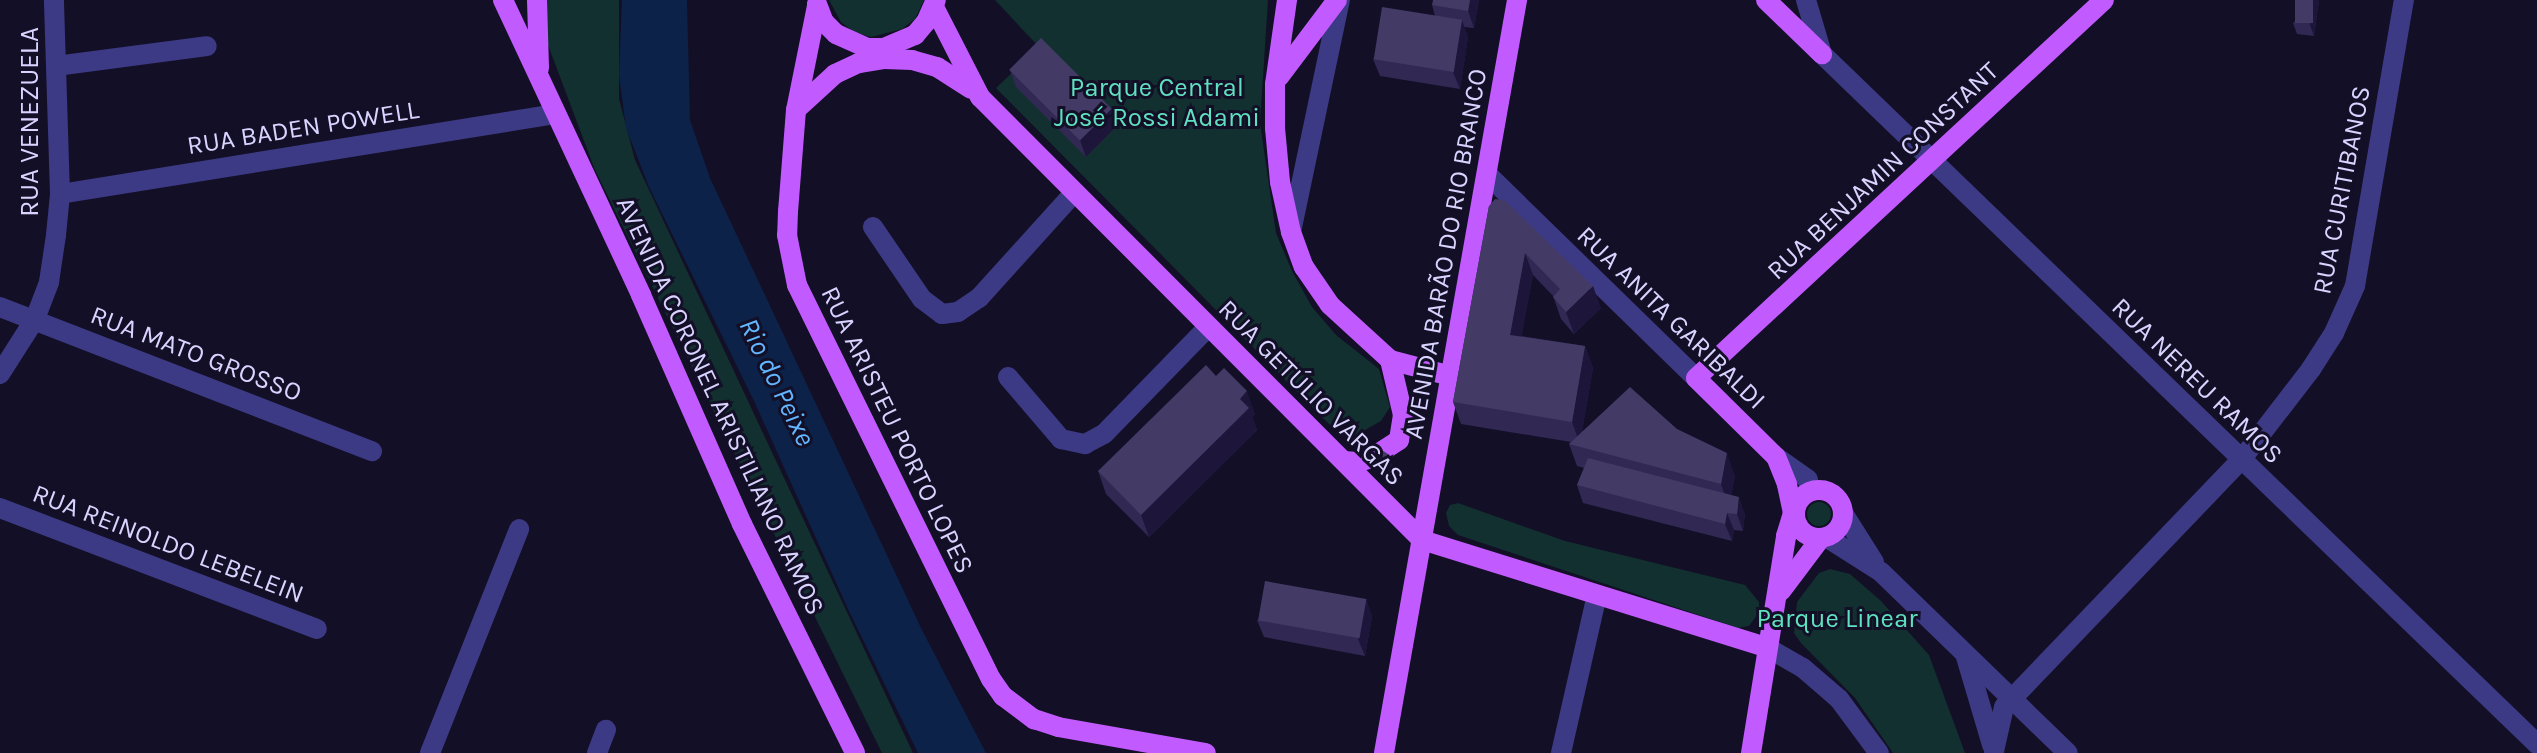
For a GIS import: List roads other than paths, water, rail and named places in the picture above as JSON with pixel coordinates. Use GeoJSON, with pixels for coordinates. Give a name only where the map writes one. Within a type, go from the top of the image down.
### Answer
{"type":"FeatureCollection","features":[{"type":"Feature","properties":{"kind":"main road","name":"AVENIDA CORONEL ARISTILIANO RAMOS"},"geometry":{"type":"LineString","coordinates":[[503,0],[641,295],[742,524],[855,753]]}},
{"type":"Feature","properties":{"kind":"main road","name":"AVENIDA CORONEL ARISTILIANO RAMOS"},"geometry":{"type":"LineString","coordinates":[[537,0],[540,80]]}},
{"type":"Feature","properties":{"kind":"main road"},"geometry":{"type":"LineString","coordinates":[[1287,0],[1275,84],[1280,182],[1291,232],[1304,267],[1330,305],[1390,360],[1451,376]]}},
{"type":"Feature","properties":{"kind":"main road"},"geometry":{"type":"LineString","coordinates":[[1275,84],[1339,0]]}},
{"type":"Feature","properties":{"kind":"main road","name":"AVENIDA BARÃO DO RIO BRANCO"},"geometry":{"type":"LineString","coordinates":[[1384,753],[1517,0]]}},
{"type":"Feature","properties":{"kind":"main road"},"geometry":{"type":"LineString","coordinates":[[1766,0],[1822,54]]}},
{"type":"Feature","properties":{"kind":"main road","name":"RUA BENJAMIN CONSTANT"},"geometry":{"type":"LineString","coordinates":[[1696,378],[2104,0]]}},
{"type":"Feature","properties":{"kind":"main road"},"geometry":{"type":"LineString","coordinates":[[816,3],[836,34],[850,43],[875,48],[900,44],[915,35],[935,4]]}},
{"type":"Feature","properties":{"kind":"main road","name":"RUA ARISTEU PORTO LOPES"},"geometry":{"type":"LineString","coordinates":[[816,3],[796,110],[787,235],[797,285],[991,679],[1016,709],[1034,719],[1058,727],[1206,753]]}},
{"type":"Feature","properties":{"kind":"main road","name":"RUA GETÚLIO VARGAS"},"geometry":{"type":"LineString","coordinates":[[935,4],[980,97],[1073,194],[1422,540],[1768,648]]}},
{"type":"Feature","properties":{"kind":"main road"},"geometry":{"type":"LineString","coordinates":[[796,110],[835,74],[859,63],[885,59],[912,60],[937,67],[960,80],[980,97]]}},
{"type":"Feature","properties":{"kind":"main road"},"geometry":{"type":"LineString","coordinates":[[1344,461],[1360,462],[1399,440],[1403,415],[1390,360]]}},
{"type":"Feature","properties":{"kind":"main road","name":"RUA ANITA GARIBALDI"},"geometry":{"type":"LineString","coordinates":[[1696,378],[1776,457],[1787,484],[1793,513]]}},
{"type":"Feature","properties":{"kind":"main road"},"geometry":{"type":"LineString","coordinates":[[1751,753],[1776,597],[1793,513],[1801,497],[1823,490],[1837,498],[1843,513],[1839,527],[1824,537],[1776,597]]}},
{"type":"Feature","properties":{"kind":"main road"},"geometry":{"type":"LineString","coordinates":[[1793,513],[1802,531],[1824,537]]}},
{"type":"Feature","properties":{"kind":"street","name":"RUA VENEZUELA"},"geometry":{"type":"LineString","coordinates":[[0,374],[35,319],[49,282],[60,194],[54,0]]}},
{"type":"Feature","properties":{"kind":"street"},"geometry":{"type":"LineString","coordinates":[[1291,232],[1339,0]]}},
{"type":"Feature","properties":{"kind":"street","name":"RUA NEREU RAMOS"},"geometry":{"type":"LineString","coordinates":[[1806,0],[1822,54],[2537,744]]}},
{"type":"Feature","properties":{"kind":"street"},"geometry":{"type":"LineString","coordinates":[[1818,0],[1822,54]]}},
{"type":"Feature","properties":{"kind":"street","name":"RUA CURITIBANOS"},"geometry":{"type":"LineString","coordinates":[[1994,752],[1997,725],[2004,707],[2241,460],[2311,369],[2340,321],[2355,286],[2404,0]]}},
{"type":"Feature","properties":{"kind":"street"},"geometry":{"type":"LineString","coordinates":[[56,66],[207,46]]}},
{"type":"Feature","properties":{"kind":"street","name":"RUA BADEN POWELL"},"geometry":{"type":"LineString","coordinates":[[60,194],[555,114]]}},
{"type":"Feature","properties":{"kind":"street","name":"RUA ANITA GARIBALDI"},"geometry":{"type":"LineString","coordinates":[[1488,175],[1696,378]]}},
{"type":"Feature","properties":{"kind":"street"},"geometry":{"type":"LineString","coordinates":[[873,227],[922,299],[942,314],[958,312],[979,298],[1073,194]]}},
{"type":"Feature","properties":{"kind":"street","name":"RUA MATO GROSSO"},"geometry":{"type":"LineString","coordinates":[[0,307],[372,451]]}},
{"type":"Feature","properties":{"kind":"street"},"geometry":{"type":"LineString","coordinates":[[1008,377],[1061,439],[1085,444],[1104,434],[1208,327]]}},
{"type":"Feature","properties":{"kind":"street"},"geometry":{"type":"LineString","coordinates":[[1776,457],[1808,479]]}},
{"type":"Feature","properties":{"kind":"street","name":"RUA REINOLDO LEBELEIN"},"geometry":{"type":"LineString","coordinates":[[0,508],[317,629]]}},
{"type":"Feature","properties":{"kind":"street"},"geometry":{"type":"LineString","coordinates":[[1843,513],[1881,572]]}},
{"type":"Feature","properties":{"kind":"street"},"geometry":{"type":"LineString","coordinates":[[430,753],[519,529]]}},
{"type":"Feature","properties":{"kind":"street"},"geometry":{"type":"LineString","coordinates":[[1824,537],[1881,572],[2068,753]]}},
{"type":"Feature","properties":{"kind":"street"},"geometry":{"type":"LineString","coordinates":[[1561,753],[1597,595]]}},
{"type":"Feature","properties":{"kind":"street"},"geometry":{"type":"LineString","coordinates":[[1768,648],[1803,668],[1839,699],[1879,753]]}},
{"type":"Feature","properties":{"kind":"street"},"geometry":{"type":"LineString","coordinates":[[1965,654],[1994,752]]}},
{"type":"Feature","properties":{"kind":"street"},"geometry":{"type":"LineString","coordinates":[[597,753],[606,730]]}},
{"type":"Feature","properties":{"kind":"water","name":"Rio do Peixe"},"geometry":{"type":"Polygon","coordinates":[[[622,0],[687,0],[690,120],[710,178],[922,630],[986,753],[918,753],[848,609],[754,401],[649,187],[626,128],[619,75],[622,0]]]}},
{"type":"Feature","properties":{"kind":"park label","name":"Parque Central José Rossi Adami"},"geometry":{"type":"Point","coordinates":[1157,103]}},
{"type":"Feature","properties":{"kind":"park label","name":"Parque Linear"},"geometry":{"type":"Point","coordinates":[1837,619]}}]}
